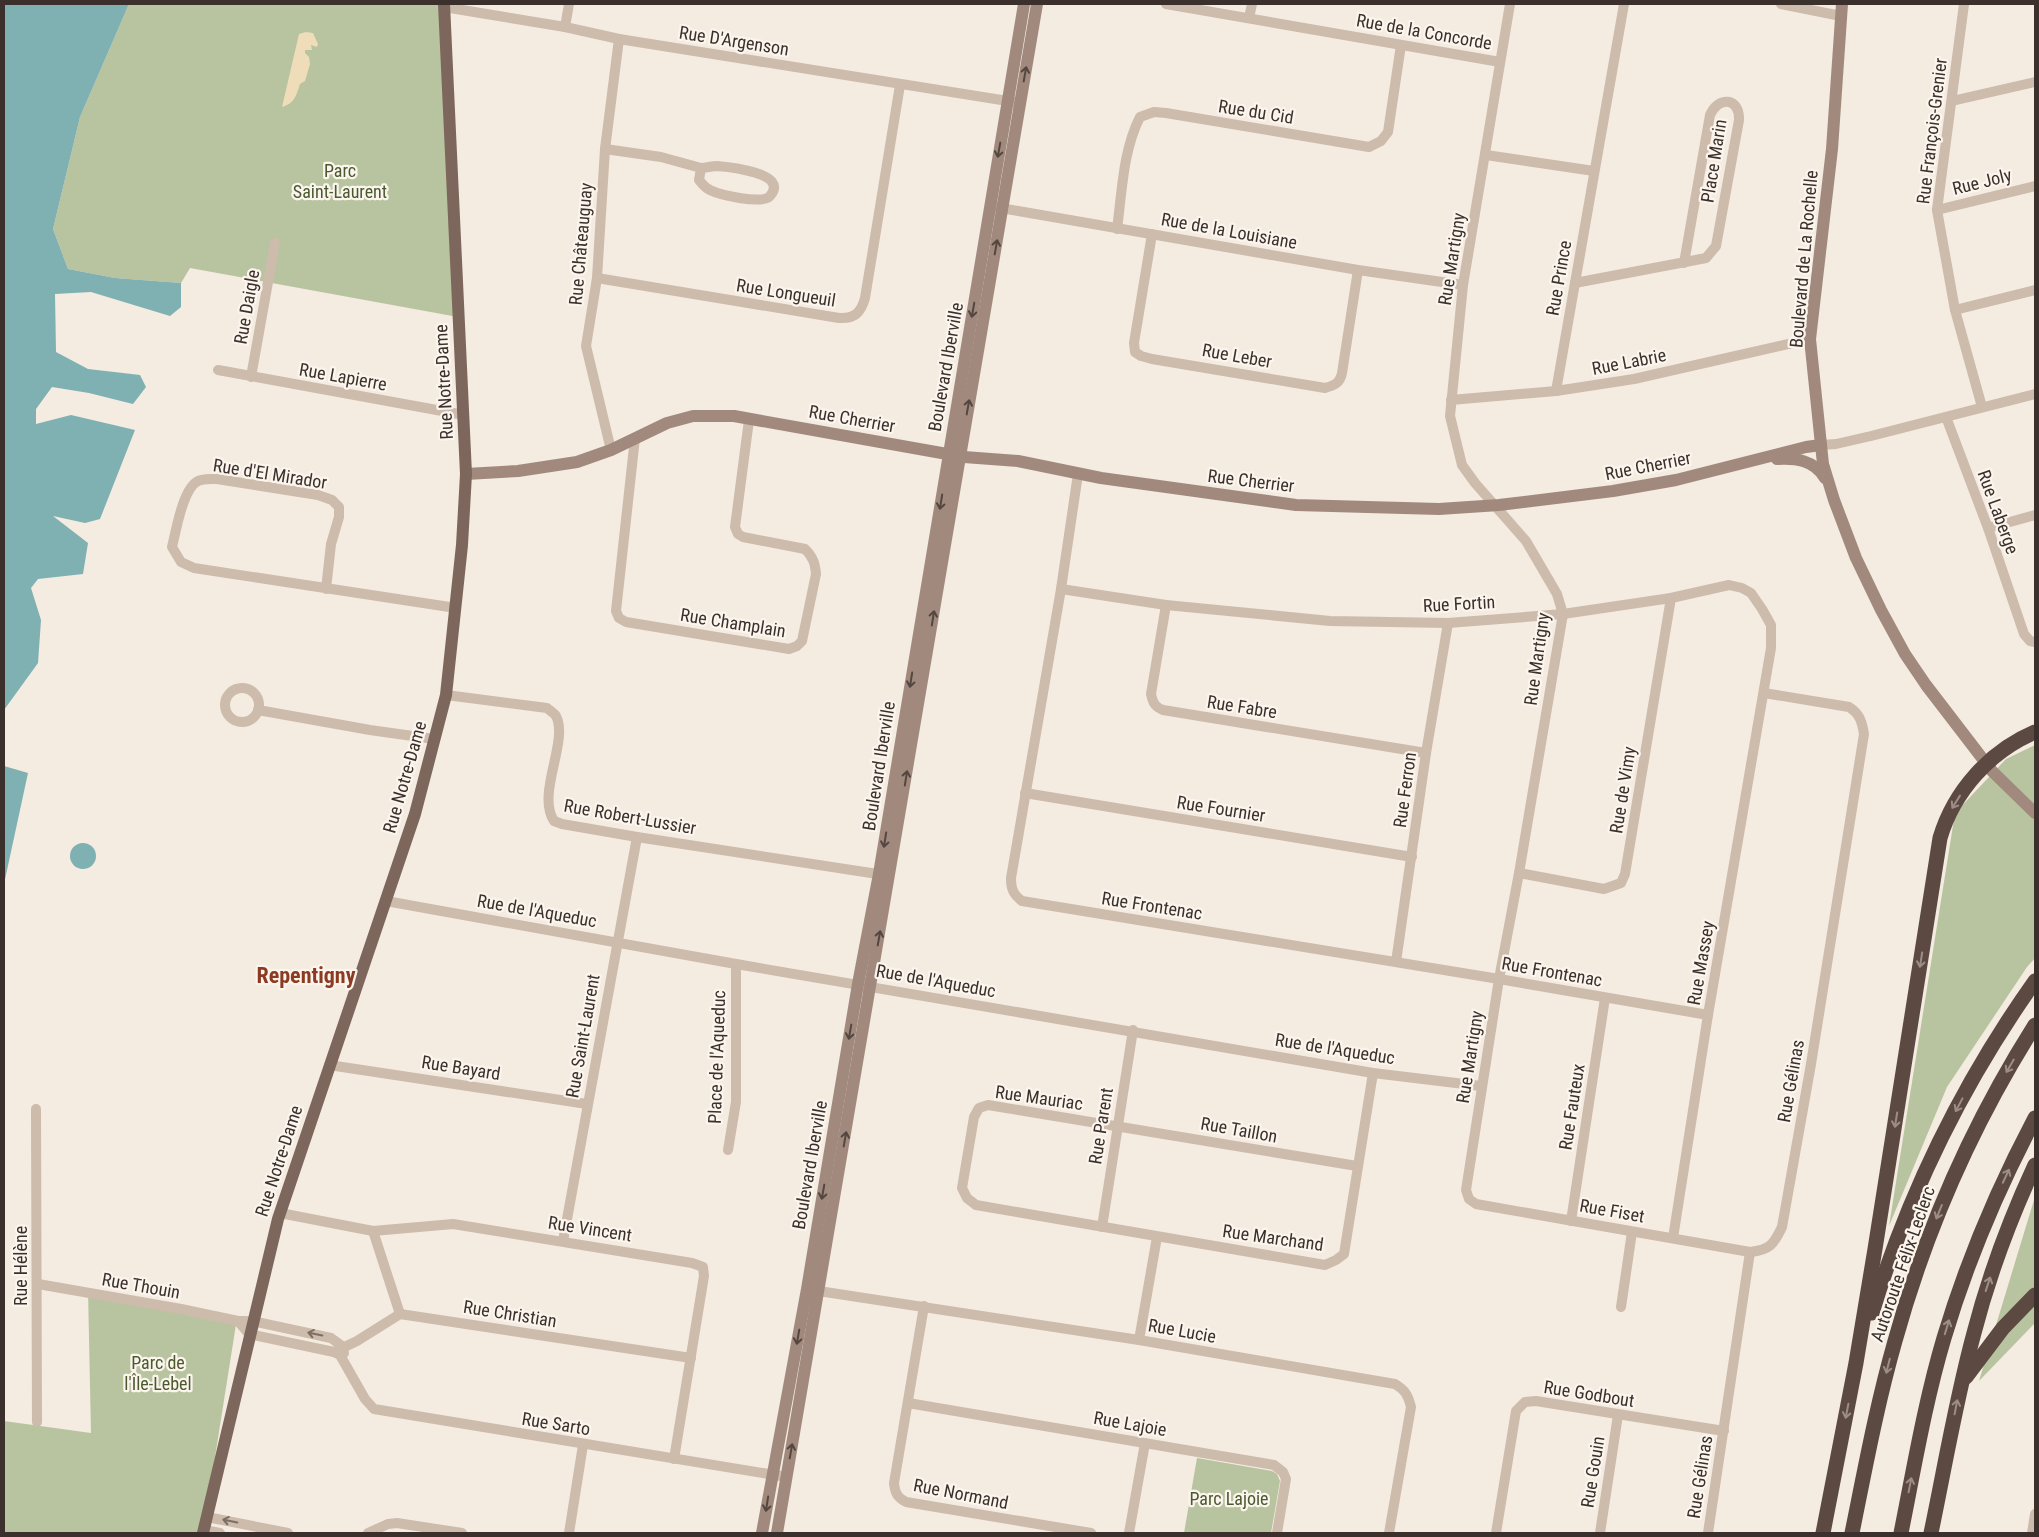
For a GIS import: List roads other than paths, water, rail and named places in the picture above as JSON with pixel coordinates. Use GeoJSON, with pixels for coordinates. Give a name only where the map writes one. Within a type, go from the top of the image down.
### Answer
{"type":"FeatureCollection","features":[{"type":"Feature","properties":{"kind":"highway"},"geometry":{"type":"LineString","coordinates":[[1823,1533],[1856,1363],[1886,1187],[1937,849],[1944,824],[1970,781],[2000,752],[2035,732]]}},
{"type":"Feature","properties":{"kind":"highway"},"geometry":{"type":"LineString","coordinates":[[1856,1363],[1893,1253],[1934,1156],[1983,1062],[2035,981]]}},
{"type":"Feature","properties":{"kind":"highway","name":"Autoroute Félix-Leclerc"},"geometry":{"type":"LineString","coordinates":[[1852,1533],[1882,1389],[1901,1318],[1920,1262],[1943,1202],[1974,1133],[1997,1089],[2035,1025]]}},
{"type":"Feature","properties":{"kind":"highway"},"geometry":{"type":"LineString","coordinates":[[1901,1533],[1930,1393],[1951,1316],[1988,1215],[2035,1118]]}},
{"type":"Feature","properties":{"kind":"highway"},"geometry":{"type":"LineString","coordinates":[[1932,1533],[1962,1382],[1978,1318],[2000,1248],[2035,1165]]}},
{"type":"Feature","properties":{"kind":"highway"},"geometry":{"type":"LineString","coordinates":[[1962,1382],[2003,1328],[2035,1295]]}},
{"type":"Feature","properties":{"kind":"main road","name":"Rue Notre-Dame"},"geometry":{"type":"LineString","coordinates":[[204,1532],[252,1321],[280,1212],[415,814],[446,695],[456,608],[466,474],[444,6]]}},
{"type":"Feature","properties":{"kind":"street"},"geometry":{"type":"LineString","coordinates":[[565,28],[569,4]]}},
{"type":"Feature","properties":{"kind":"street","name":"Boulevard Iberville"},"geometry":{"type":"LineString","coordinates":[[954,455],[1002,208],[1024,4]]}},
{"type":"Feature","properties":{"kind":"street","name":"Boulevard Iberville"},"geometry":{"type":"LineString","coordinates":[[777,1533],[813,1290],[954,455],[989,206],[1037,4]]}},
{"type":"Feature","properties":{"kind":"street","name":"Rue de la Concorde"},"geometry":{"type":"LineString","coordinates":[[1166,4],[1500,62]]}},
{"type":"Feature","properties":{"kind":"street"},"geometry":{"type":"LineString","coordinates":[[1249,18],[1252,4]]}},
{"type":"Feature","properties":{"kind":"street","name":"Rue Martigny"},"geometry":{"type":"LineString","coordinates":[[1469,1199],[1466,1190],[1481,1086],[1563,614],[1557,594],[1526,541],[1475,484],[1462,465],[1450,416],[1463,284],[1510,4]]}},
{"type":"Feature","properties":{"kind":"street","name":"Rue Prince"},"geometry":{"type":"LineString","coordinates":[[1556,391],[1624,4]]}},
{"type":"Feature","properties":{"kind":"street"},"geometry":{"type":"LineString","coordinates":[[1781,4],[1842,10]]}},
{"type":"Feature","properties":{"kind":"street","name":"Rue François-Grenier"},"geometry":{"type":"LineString","coordinates":[[1964,4],[1937,210],[1955,310],[1982,407]]}},
{"type":"Feature","properties":{"kind":"street","name":"Rue D'Argenson"},"geometry":{"type":"LineString","coordinates":[[444,6],[619,39],[1013,102]]}},
{"type":"Feature","properties":{"kind":"street","name":"Boulevard de La Rochelle"},"geometry":{"type":"LineString","coordinates":[[1842,10],[1832,150],[1810,339],[1824,464],[1834,500],[1869,586],[1905,654],[1986,764],[2035,813]]}},
{"type":"Feature","properties":{"kind":"street","name":"Rue Châteauguay"},"geometry":{"type":"LineString","coordinates":[[611,450],[586,346],[596,278],[605,149],[619,39]]}},
{"type":"Feature","properties":{"kind":"street","name":"Rue du Cid"},"geometry":{"type":"LineString","coordinates":[[1117,229],[1130,144],[1140,117],[1154,112],[1166,113],[1369,147],[1382,142],[1388,132],[1401,45]]}},
{"type":"Feature","properties":{"kind":"street"},"geometry":{"type":"LineString","coordinates":[[1952,101],[2035,82]]}},
{"type":"Feature","properties":{"kind":"street","name":"Rue Longueuil"},"geometry":{"type":"LineString","coordinates":[[596,278],[839,318],[849,318],[856,315],[862,308],[865,298],[900,85]]}},
{"type":"Feature","properties":{"kind":"street","name":"Place Marin"},"geometry":{"type":"LineString","coordinates":[[1575,283],[1684,263],[1706,258],[1716,246],[1739,120],[1737,108],[1732,103],[1718,103],[1710,115],[1684,263]]}},
{"type":"Feature","properties":{"kind":"street"},"geometry":{"type":"LineString","coordinates":[[605,149],[661,157],[701,168],[716,166],[765,175],[771,180],[772,194],[767,199],[757,200],[712,191],[699,180],[701,168]]}},
{"type":"Feature","properties":{"kind":"street"},"geometry":{"type":"LineString","coordinates":[[1486,155],[1594,171]]}},
{"type":"Feature","properties":{"kind":"street","name":"Rue Joly"},"geometry":{"type":"LineString","coordinates":[[1937,210],[2035,186]]}},
{"type":"Feature","properties":{"kind":"street","name":"Rue de la Louisiane"},"geometry":{"type":"LineString","coordinates":[[989,206],[1358,270],[1463,284]]}},
{"type":"Feature","properties":{"kind":"street","name":"Rue Leber"},"geometry":{"type":"LineString","coordinates":[[1152,234],[1134,344],[1135,352],[1141,356],[1152,358],[1325,388],[1335,385],[1340,381],[1342,373],[1358,270]]}},
{"type":"Feature","properties":{"kind":"street","name":"Rue Daigle"},"geometry":{"type":"LineString","coordinates":[[251,377],[275,243]]}},
{"type":"Feature","properties":{"kind":"street"},"geometry":{"type":"LineString","coordinates":[[1955,310],[2035,290]]}},
{"type":"Feature","properties":{"kind":"street","name":"Rue Labrie"},"geometry":{"type":"LineString","coordinates":[[1451,400],[1556,391],[1634,379],[1810,339]]}},
{"type":"Feature","properties":{"kind":"street","name":"Rue Lapierre"},"geometry":{"type":"LineString","coordinates":[[218,370],[464,415]]}},
{"type":"Feature","properties":{"kind":"street","name":"Rue Cherrier"},"geometry":{"type":"LineString","coordinates":[[466,474],[546,468],[595,457],[667,423],[693,416],[734,416],[967,458],[1018,461],[1078,474],[1296,505],[1439,508],[1493,505],[1613,491],[1676,480],[1806,447],[1836,444],[2035,394]]}},
{"type":"Feature","properties":{"kind":"street","name":"Rue Laberge"},"geometry":{"type":"LineString","coordinates":[[1946,417],[1988,528],[2024,634],[2030,641],[2035,642]]}},
{"type":"Feature","properties":{"kind":"street","name":"Rue Champlain"},"geometry":{"type":"LineString","coordinates":[[635,438],[616,610],[619,618],[626,622],[789,650],[798,646],[802,640],[816,574],[815,564],[812,556],[805,549],[743,537],[738,534],[735,527],[749,420]]}},
{"type":"Feature","properties":{"kind":"street"},"geometry":{"type":"LineString","coordinates":[[1740,464],[1778,459],[1806,462],[1821,472],[1834,500]]}},
{"type":"Feature","properties":{"kind":"street","name":"Rue Frontenac"},"geometry":{"type":"LineString","coordinates":[[1078,474],[1011,878],[1011,889],[1022,901],[1499,978],[1708,1015]]}},
{"type":"Feature","properties":{"kind":"street","name":"Rue d'El Mirador"},"geometry":{"type":"LineString","coordinates":[[326,589],[331,544],[339,518],[339,507],[332,500],[318,495],[217,479],[204,479],[195,482],[187,492],[172,547],[181,562],[194,568],[326,589],[456,608]]}},
{"type":"Feature","properties":{"kind":"street"},"geometry":{"type":"LineString","coordinates":[[1988,528],[2035,516]]}},
{"type":"Feature","properties":{"kind":"street","name":"Rue Fortin"},"geometry":{"type":"LineString","coordinates":[[1060,589],[1166,605],[1330,621],[1448,622],[1563,614],[1671,598],[1729,585],[1742,588],[1751,593],[1771,625],[1772,635],[1764,693]]}},
{"type":"Feature","properties":{"kind":"street","name":"Rue de Vimy"},"geometry":{"type":"LineString","coordinates":[[1519,873],[1604,889],[1621,883],[1625,874],[1671,598]]}},
{"type":"Feature","properties":{"kind":"street","name":"Rue Fabre"},"geometry":{"type":"LineString","coordinates":[[1166,605],[1152,694],[1156,708],[1426,753]]}},
{"type":"Feature","properties":{"kind":"street","name":"Rue Ferron"},"geometry":{"type":"LineString","coordinates":[[1396,962],[1426,753],[1448,622]]}},
{"type":"Feature","properties":{"kind":"street","name":"Rue Massey"},"geometry":{"type":"LineString","coordinates":[[1673,1238],[1708,1015],[1764,693]]}},
{"type":"Feature","properties":{"kind":"street","name":"Rue Gélinas"},"geometry":{"type":"LineString","coordinates":[[1708,1533],[1750,1252],[1763,1251],[1775,1242],[1782,1227],[1811,1064],[1864,734],[1857,712],[1850,707],[1764,693]]}},
{"type":"Feature","properties":{"kind":"street","name":"Rue Robert-Lussier"},"geometry":{"type":"LineString","coordinates":[[446,695],[547,708],[555,716],[559,730],[548,806],[554,821],[637,837],[884,875]]}},
{"type":"Feature","properties":{"kind":"street"},"geometry":{"type":"LineString","coordinates":[[258,710],[370,730],[434,739]]}},
{"type":"Feature","properties":{"kind":"street","name":"Rue Fournier"},"geometry":{"type":"LineString","coordinates":[[1025,793],[1412,857]]}},
{"type":"Feature","properties":{"kind":"street","name":"Rue Saint-Laurent"},"geometry":{"type":"LineString","coordinates":[[563,1241],[637,837]]}},
{"type":"Feature","properties":{"kind":"street","name":"Rue de l'Aqueduc"},"geometry":{"type":"LineString","coordinates":[[386,901],[617,941],[736,964],[1132,1030],[1373,1073],[1481,1086]]}},
{"type":"Feature","properties":{"kind":"street","name":"Place de l'Aqueduc"},"geometry":{"type":"LineString","coordinates":[[728,1150],[736,1102],[736,964]]}},
{"type":"Feature","properties":{"kind":"street","name":"Rue Fauteux"},"geometry":{"type":"LineString","coordinates":[[1571,1221],[1605,998]]}},
{"type":"Feature","properties":{"kind":"street","name":"Rue Parent"},"geometry":{"type":"LineString","coordinates":[[1102,1227],[1132,1030]]}},
{"type":"Feature","properties":{"kind":"street","name":"Rue Bayard"},"geometry":{"type":"LineString","coordinates":[[329,1065],[587,1104]]}},
{"type":"Feature","properties":{"kind":"street","name":"Rue Marchand"},"geometry":{"type":"LineString","coordinates":[[1102,1227],[1325,1265],[1336,1260],[1344,1254],[1373,1073]]}},
{"type":"Feature","properties":{"kind":"street","name":"Rue Mauriac"},"geometry":{"type":"LineString","coordinates":[[1102,1227],[976,1205],[967,1198],[962,1188],[974,1117],[979,1108],[988,1105],[1116,1126]]}},
{"type":"Feature","properties":{"kind":"street","name":"Rue Hélène"},"geometry":{"type":"LineString","coordinates":[[36,1109],[37,1422]]}},
{"type":"Feature","properties":{"kind":"street","name":"Rue Taillon"},"geometry":{"type":"LineString","coordinates":[[1116,1126],[1357,1166]]}},
{"type":"Feature","properties":{"kind":"street","name":"Rue Fiset"},"geometry":{"type":"LineString","coordinates":[[1469,1199],[1476,1204],[1750,1252]]}},
{"type":"Feature","properties":{"kind":"street","name":"Rue Vincent"},"geometry":{"type":"LineString","coordinates":[[280,1212],[373,1231],[453,1224],[692,1263],[703,1267],[704,1276],[674,1459]]}},
{"type":"Feature","properties":{"kind":"street"},"geometry":{"type":"LineString","coordinates":[[238,1321],[249,1334],[338,1350],[400,1314],[373,1231]]}},
{"type":"Feature","properties":{"kind":"street"},"geometry":{"type":"LineString","coordinates":[[1621,1307],[1632,1232]]}},
{"type":"Feature","properties":{"kind":"street"},"geometry":{"type":"LineString","coordinates":[[1139,1340],[1157,1237]]}},
{"type":"Feature","properties":{"kind":"street","name":"Rue Thouin"},"geometry":{"type":"LineString","coordinates":[[38,1284],[238,1321],[252,1321]]}},
{"type":"Feature","properties":{"kind":"street","name":"Boulevard Iberville"},"geometry":{"type":"LineString","coordinates":[[762,1533],[772,1474],[813,1290]]}},
{"type":"Feature","properties":{"kind":"street","name":"Rue Lucie"},"geometry":{"type":"LineString","coordinates":[[813,1290],[1139,1340],[1395,1384],[1403,1388],[1409,1396],[1411,1407],[1388,1533]]}},
{"type":"Feature","properties":{"kind":"street","name":"Rue Normand"},"geometry":{"type":"LineString","coordinates":[[924,1306],[894,1483],[895,1492],[899,1498],[906,1502],[1091,1533]]}},
{"type":"Feature","properties":{"kind":"street","name":"Rue Christian"},"geometry":{"type":"LineString","coordinates":[[400,1314],[691,1358]]}},
{"type":"Feature","properties":{"kind":"street"},"geometry":{"type":"LineString","coordinates":[[252,1321],[331,1338],[338,1350]]}},
{"type":"Feature","properties":{"kind":"street","name":"Rue Sarto"},"geometry":{"type":"LineString","coordinates":[[338,1350],[365,1399],[374,1409],[786,1477]]}},
{"type":"Feature","properties":{"kind":"street","name":"Rue Godbout"},"geometry":{"type":"LineString","coordinates":[[1496,1533],[1514,1420],[1516,1411],[1525,1402],[1536,1401],[1724,1432]]}},
{"type":"Feature","properties":{"kind":"street","name":"Rue Lajoie"},"geometry":{"type":"LineString","coordinates":[[908,1403],[1274,1465],[1279,1468],[1286,1479],[1277,1533]]}},
{"type":"Feature","properties":{"kind":"street","name":"Rue Gouin"},"geometry":{"type":"LineString","coordinates":[[1600,1533],[1618,1416]]}},
{"type":"Feature","properties":{"kind":"street"},"geometry":{"type":"LineString","coordinates":[[1129,1533],[1145,1443]]}},
{"type":"Feature","properties":{"kind":"street"},"geometry":{"type":"LineString","coordinates":[[569,1533],[583,1445]]}},
{"type":"Feature","properties":{"kind":"street"},"geometry":{"type":"LineString","coordinates":[[2032,1533],[2035,1514]]}},
{"type":"Feature","properties":{"kind":"street"},"geometry":{"type":"LineString","coordinates":[[207,1516],[288,1533]]}},
{"type":"Feature","properties":{"kind":"street"},"geometry":{"type":"LineString","coordinates":[[368,1533],[388,1524],[397,1523],[462,1533]]}},
{"type":"Feature","properties":{"kind":"street"},"geometry":{"type":"LineString","coordinates":[[204,1532],[220,1533]]}},
{"type":"Feature","properties":{"kind":"water"},"geometry":{"type":"Polygon","coordinates":[[[4,4],[129,4],[80,117],[53,229],[68,269],[115,278],[181,283],[181,307],[170,316],[91,292],[55,294],[56,352],[88,369],[140,375],[146,387],[133,404],[89,393],[52,387],[36,409],[36,424],[71,415],[135,430],[100,519],[85,523],[53,516],[88,543],[83,574],[38,579],[31,588],[41,620],[38,663],[4,710],[4,4]]]}},
{"type":"Feature","properties":{"kind":"water"},"geometry":{"type":"Polygon","coordinates":[[[4,766],[28,773],[4,884],[4,766]]]}},
{"type":"Feature","properties":{"kind":"water"},"geometry":{"type":"Polygon","coordinates":[[[83,843],[92,847],[96,856],[92,865],[83,869],[74,865],[70,856],[74,847],[83,843]]]}},
{"type":"Feature","properties":{"kind":"district","name":"Repentigny"},"geometry":{"type":"Point","coordinates":[306,975]}},
{"type":"Feature","properties":{"kind":"park label","name":"Parc Saint-Laurent"},"geometry":{"type":"Point","coordinates":[340,181]}},
{"type":"Feature","properties":{"kind":"park label","name":"Parc de l'Île-Lebel"},"geometry":{"type":"Point","coordinates":[158,1374]}},
{"type":"Feature","properties":{"kind":"park label","name":"Parc Lajoie"},"geometry":{"type":"Point","coordinates":[1229,1499]}}]}
